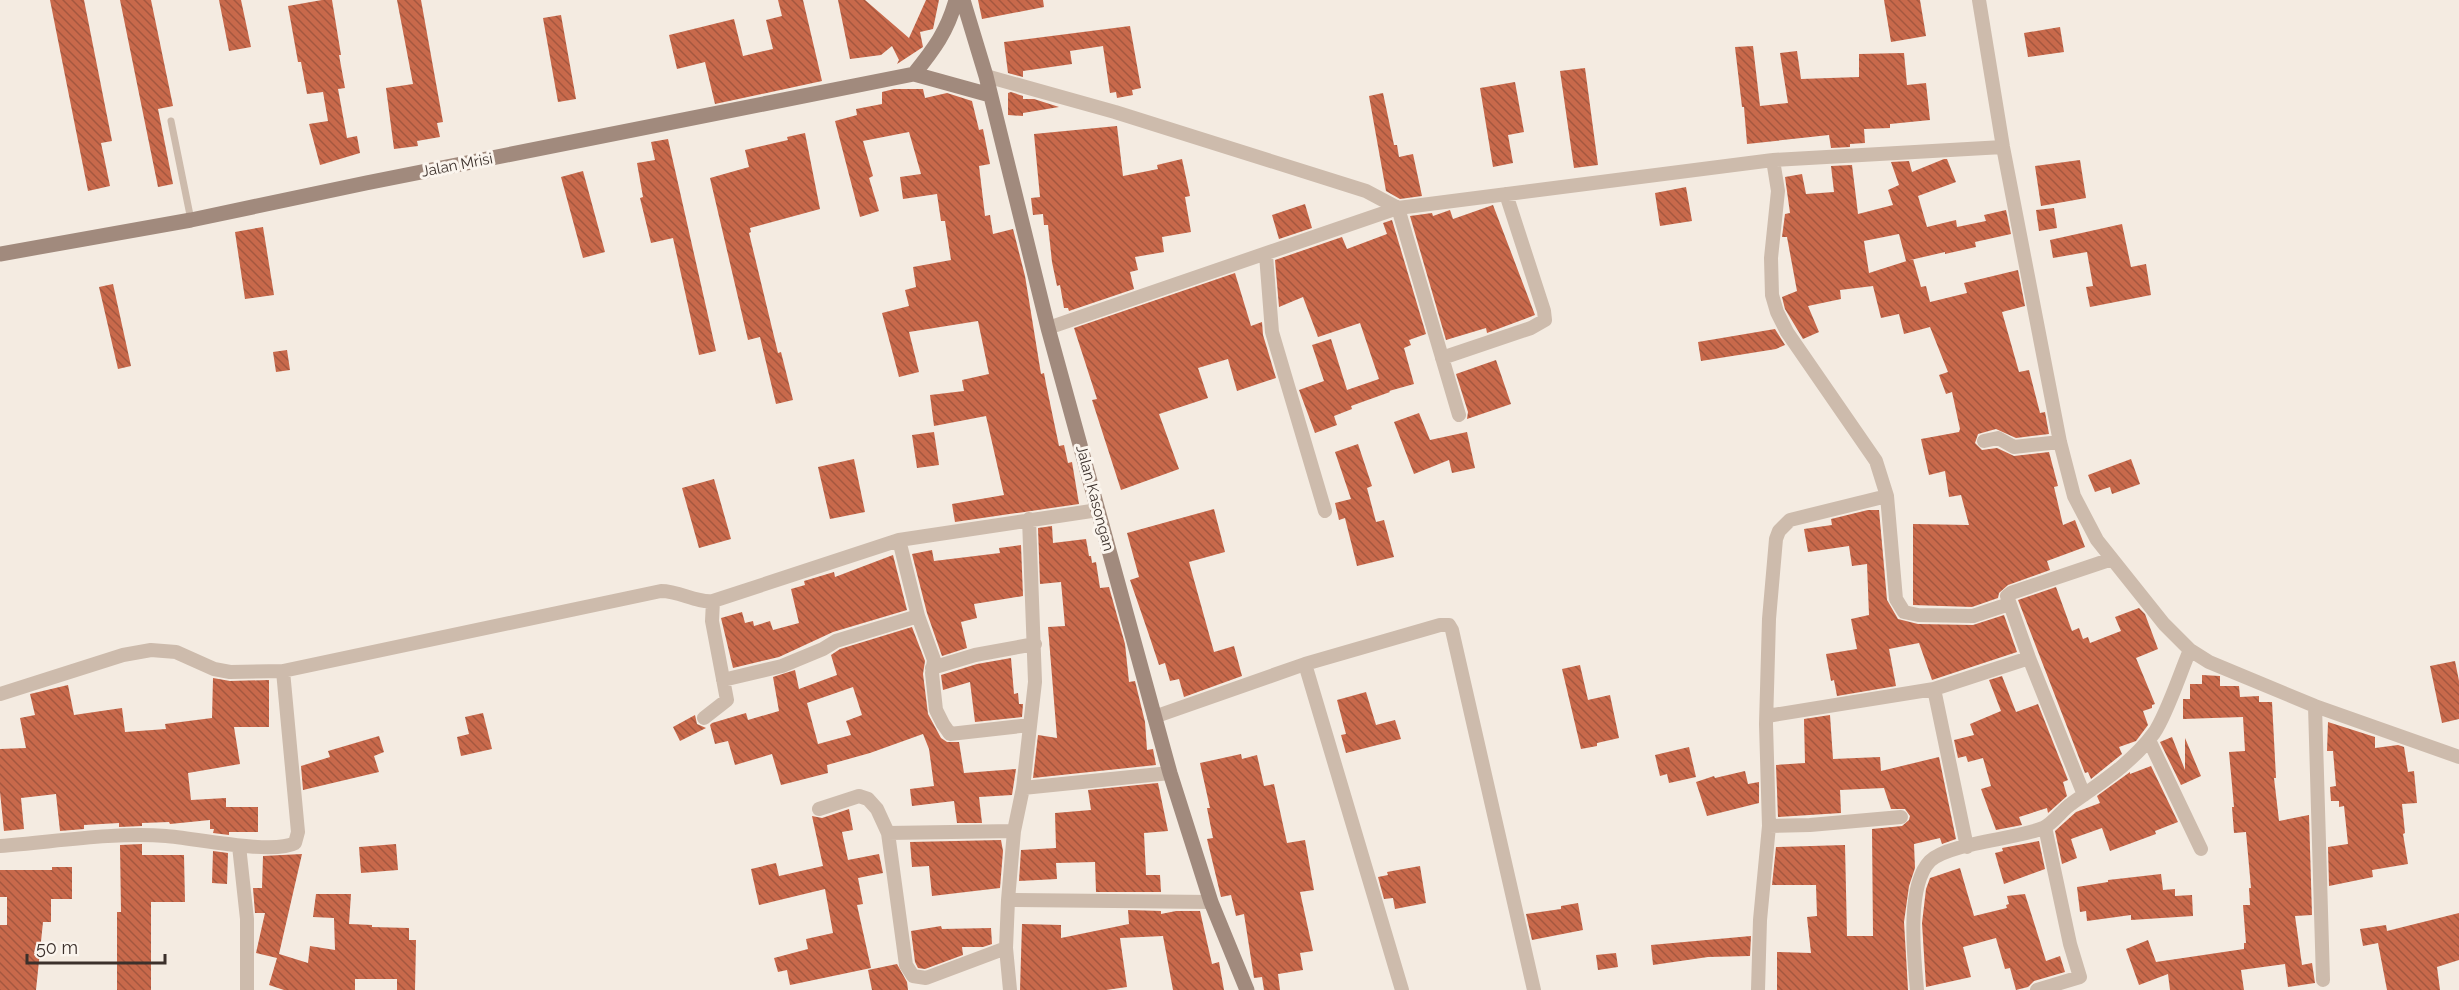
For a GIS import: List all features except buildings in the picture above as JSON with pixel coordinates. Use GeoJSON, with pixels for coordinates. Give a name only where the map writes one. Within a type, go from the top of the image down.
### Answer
{"type":"FeatureCollection","features":[{"type":"Feature","properties":{"kind":"street"},"geometry":{"type":"LineString","coordinates":[[956,0],[942,38],[914,74],[990,95]]}},
{"type":"Feature","properties":{"kind":"street","name":"Jalan Kasongan"},"geometry":{"type":"LineString","coordinates":[[963,0],[986,76],[1048,328],[1154,717],[1211,902],[1247,990]]}},
{"type":"Feature","properties":{"kind":"street"},"geometry":{"type":"LineString","coordinates":[[1979,0],[2035,323],[2060,442],[2069,478],[2081,511],[2097,540],[2164,624],[2190,650],[2209,662],[2315,706],[2459,758]]}},
{"type":"Feature","properties":{"kind":"street","name":"Jalan Mrisi"},"geometry":{"type":"LineString","coordinates":[[0,254],[191,220],[914,74]]}},
{"type":"Feature","properties":{"kind":"street"},"geometry":{"type":"LineString","coordinates":[[986,76],[1115,112],[1366,191],[1398,208],[1459,415]]}},
{"type":"Feature","properties":{"kind":"street"},"geometry":{"type":"LineString","coordinates":[[1048,328],[1398,208],[1773,160],[2003,147]]}},
{"type":"Feature","properties":{"kind":"street"},"geometry":{"type":"LineString","coordinates":[[1773,160],[1778,191],[1771,258],[1772,295],[1787,332],[1875,461],[1887,496],[1896,599],[1904,612],[1918,615],[1973,616],[2009,604]]}},
{"type":"Feature","properties":{"kind":"street"},"geometry":{"type":"LineString","coordinates":[[1442,358],[1524,331],[1545,320],[1544,310],[1506,194]]}},
{"type":"Feature","properties":{"kind":"street"},"geometry":{"type":"LineString","coordinates":[[1266,255],[1272,332],[1325,511]]}},
{"type":"Feature","properties":{"kind":"street"},"geometry":{"type":"LineString","coordinates":[[1984,441],[1998,438],[2014,447],[2060,442]]}},
{"type":"Feature","properties":{"kind":"street"},"geometry":{"type":"LineString","coordinates":[[1758,990],[1760,920],[1769,826],[1767,716],[1769,619],[1776,539],[1784,524],[1797,517],[1887,496]]}},
{"type":"Feature","properties":{"kind":"street"},"geometry":{"type":"LineString","coordinates":[[0,694],[123,655],[151,650],[176,652],[214,669],[230,672],[283,671],[661,591],[683,593],[703,602],[713,601],[899,540],[1098,510]]}},
{"type":"Feature","properties":{"kind":"street"},"geometry":{"type":"LineString","coordinates":[[1010,990],[1006,948],[1008,900],[1014,831],[1023,788],[1035,682],[1029,519]]}},
{"type":"Feature","properties":{"kind":"street"},"geometry":{"type":"LineString","coordinates":[[899,540],[918,616],[931,652],[936,710],[942,724],[950,734],[1030,725]]}},
{"type":"Feature","properties":{"kind":"street"},"geometry":{"type":"LineString","coordinates":[[2084,795],[2029,658],[2007,596],[2112,559]]}},
{"type":"Feature","properties":{"kind":"street"},"geometry":{"type":"LineString","coordinates":[[704,718],[727,700],[712,621],[713,601]]}},
{"type":"Feature","properties":{"kind":"street"},"geometry":{"type":"LineString","coordinates":[[723,680],[782,666],[836,641],[918,616]]}},
{"type":"Feature","properties":{"kind":"street"},"geometry":{"type":"LineString","coordinates":[[1154,717],[1305,664],[1440,625],[1450,626],[1534,990]]}},
{"type":"Feature","properties":{"kind":"street"},"geometry":{"type":"LineString","coordinates":[[932,668],[975,655],[1035,644]]}},
{"type":"Feature","properties":{"kind":"street"},"geometry":{"type":"LineString","coordinates":[[1917,990],[1913,947],[1914,912],[1919,880],[1932,859],[1967,846],[2045,827],[2057,814],[2128,761],[2155,731],[2190,650]]}},
{"type":"Feature","properties":{"kind":"street"},"geometry":{"type":"LineString","coordinates":[[1767,716],[1934,689],[2029,658]]}},
{"type":"Feature","properties":{"kind":"street"},"geometry":{"type":"LineString","coordinates":[[1305,664],[1402,990]]}},
{"type":"Feature","properties":{"kind":"street"},"geometry":{"type":"LineString","coordinates":[[0,846],[114,837],[165,836],[239,846],[285,846],[295,843],[298,832],[283,671]]}},
{"type":"Feature","properties":{"kind":"street"},"geometry":{"type":"LineString","coordinates":[[1934,689],[1967,846]]}},
{"type":"Feature","properties":{"kind":"street"},"geometry":{"type":"LineString","coordinates":[[2315,706],[2323,980]]}},
{"type":"Feature","properties":{"kind":"street"},"geometry":{"type":"LineString","coordinates":[[2148,740],[2201,849]]}},
{"type":"Feature","properties":{"kind":"street"},"geometry":{"type":"LineString","coordinates":[[1023,788],[1170,772]]}},
{"type":"Feature","properties":{"kind":"street"},"geometry":{"type":"LineString","coordinates":[[819,809],[856,796],[864,797],[877,809],[888,833],[906,965],[910,974],[916,978],[926,978],[1006,948]]}},
{"type":"Feature","properties":{"kind":"street"},"geometry":{"type":"LineString","coordinates":[[1769,826],[1901,817]]}},
{"type":"Feature","properties":{"kind":"street"},"geometry":{"type":"LineString","coordinates":[[2045,827],[2070,944],[2085,990]]}},
{"type":"Feature","properties":{"kind":"street"},"geometry":{"type":"LineString","coordinates":[[888,833],[1014,831]]}},
{"type":"Feature","properties":{"kind":"street"},"geometry":{"type":"LineString","coordinates":[[239,846],[247,919],[246,990]]}},
{"type":"Feature","properties":{"kind":"street"},"geometry":{"type":"LineString","coordinates":[[1008,900],[1211,902]]}},
{"type":"Feature","properties":{"kind":"street"},"geometry":{"type":"LineString","coordinates":[[2037,990],[2080,976]]}},
{"type":"Feature","properties":{"kind":"lane"},"geometry":{"type":"LineString","coordinates":[[171,121],[191,220]]}}]}
